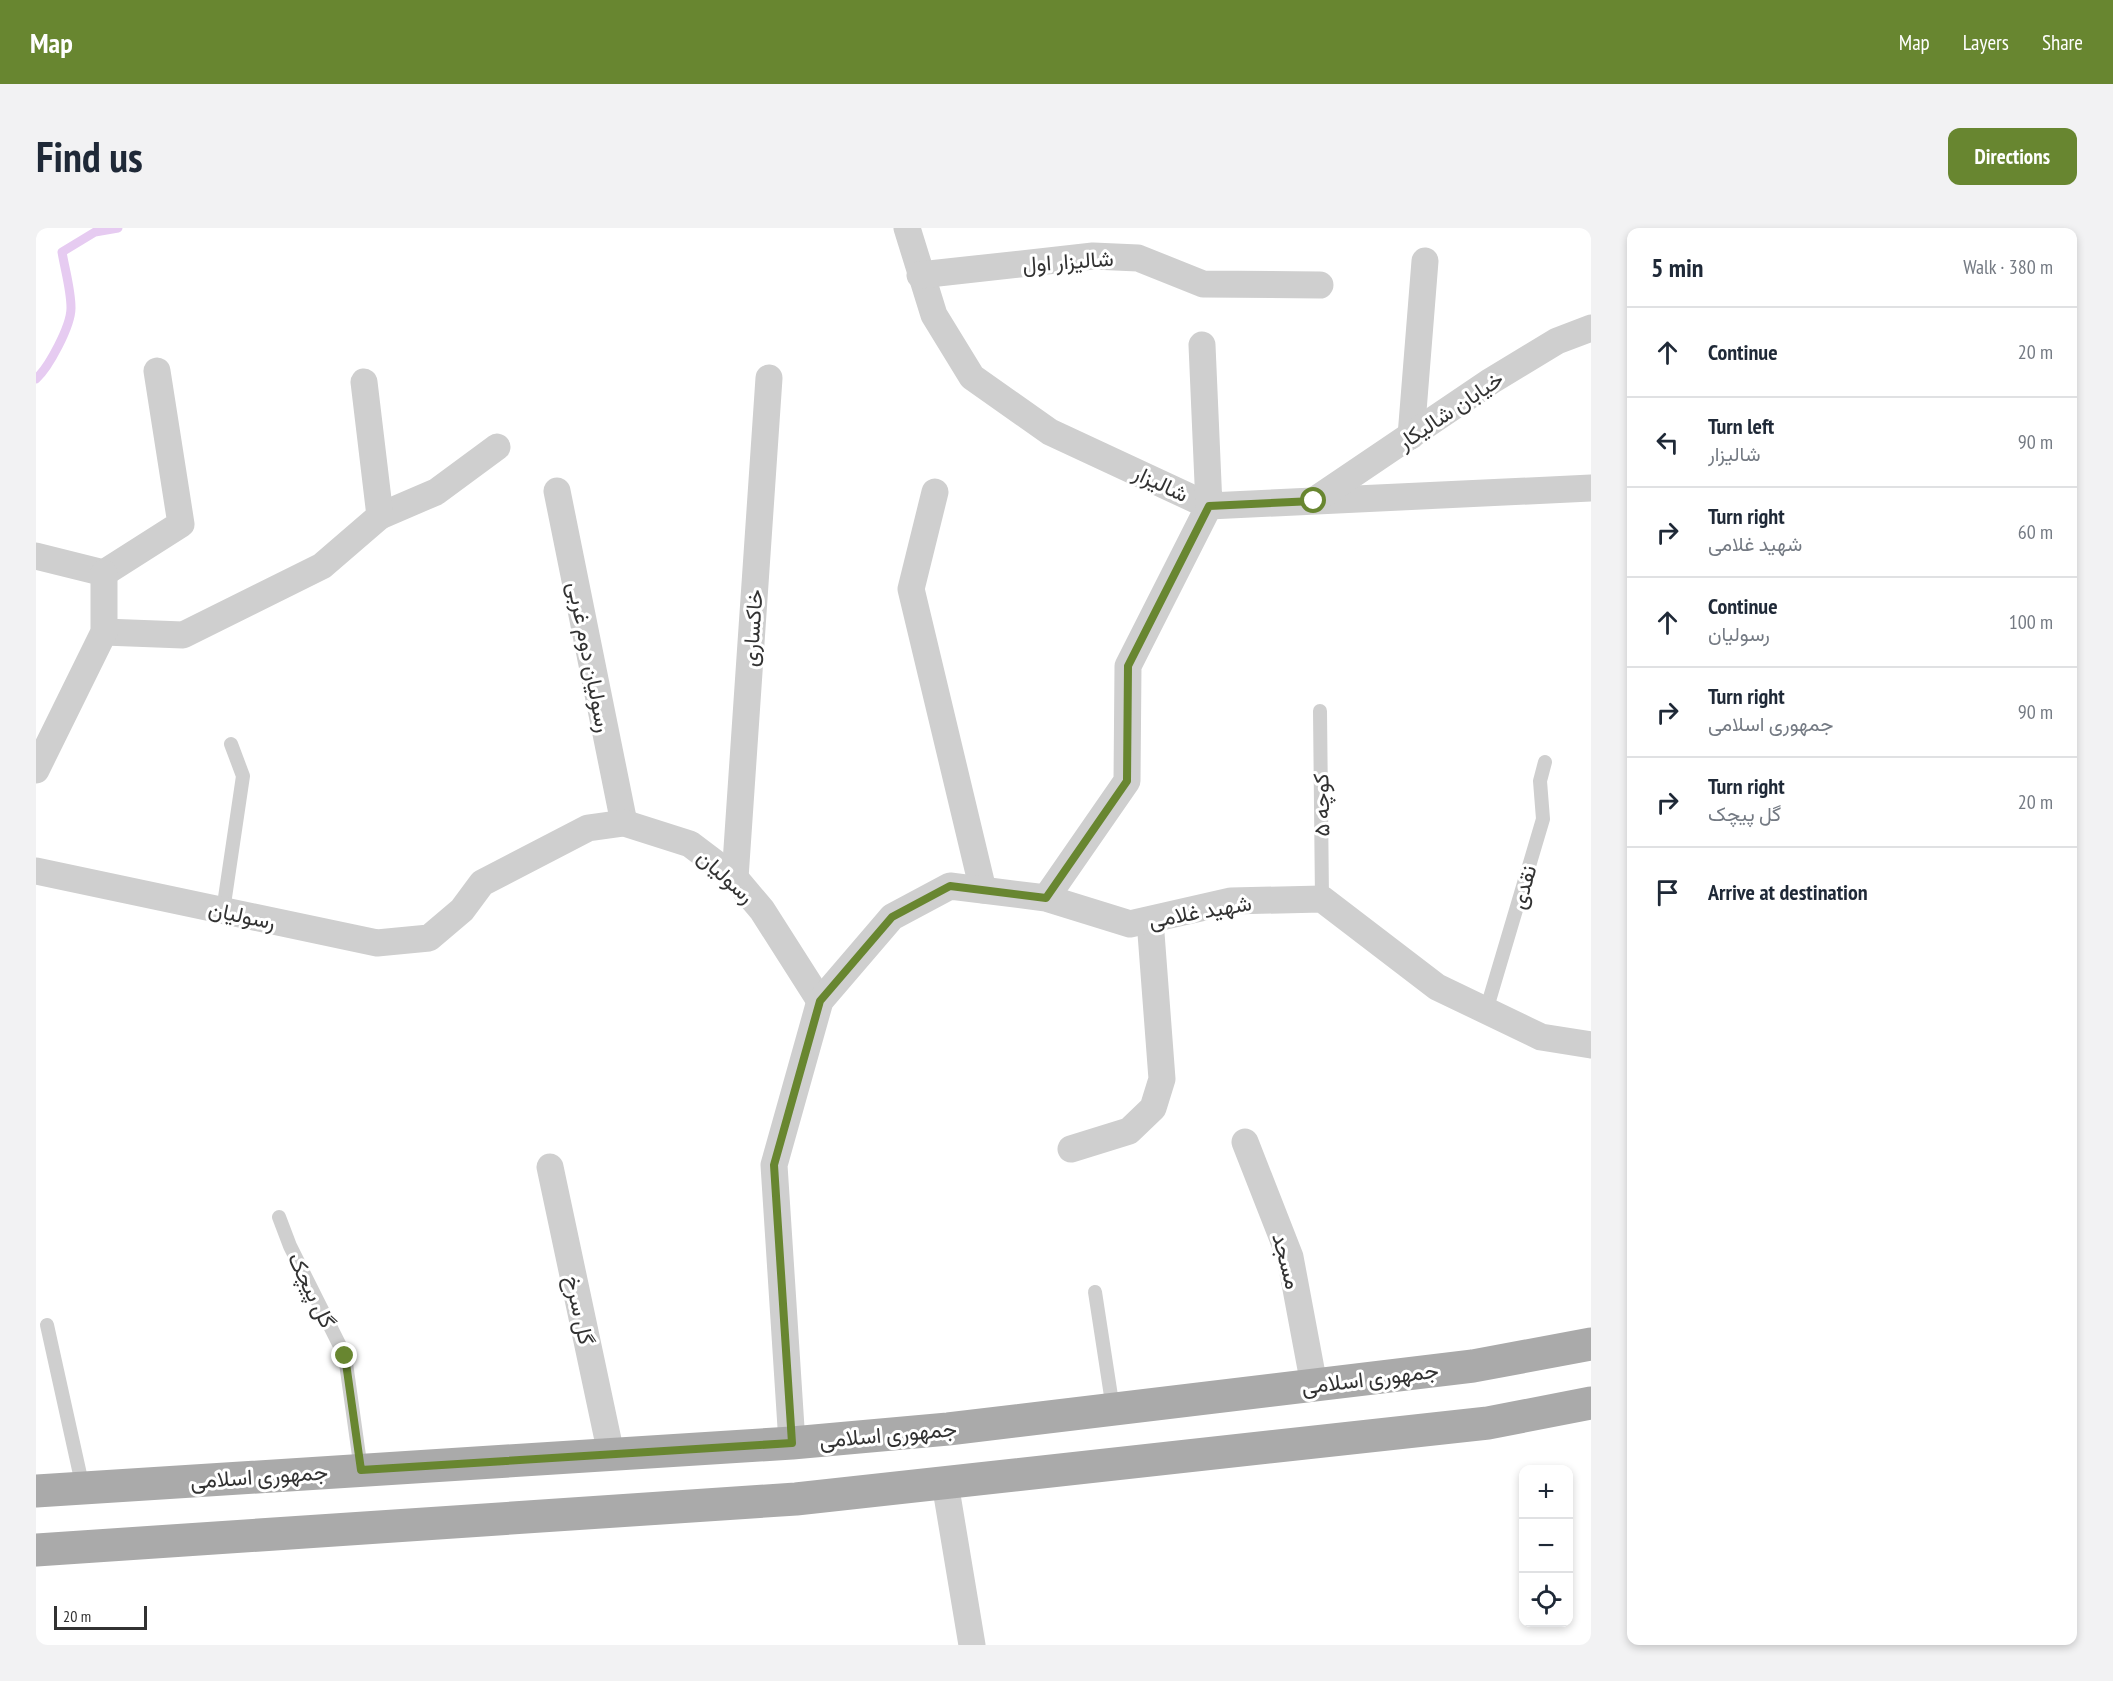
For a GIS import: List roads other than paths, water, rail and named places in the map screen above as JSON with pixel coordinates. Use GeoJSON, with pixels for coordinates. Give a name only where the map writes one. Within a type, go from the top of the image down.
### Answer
{"type":"FeatureCollection","features":[{"type":"Feature","properties":{"kind":"main road","name":"جمهوری اسلامی"},"geometry":{"type":"LineString","coordinates":[[36,1491],[792,1443],[948,1429],[1473,1366],[1591,1344]]}},
{"type":"Feature","properties":{"kind":"main road"},"geometry":{"type":"LineString","coordinates":[[36,1550],[796,1499],[1488,1423],[1591,1403]]}},
{"type":"Feature","properties":{"kind":"street","name":"شالیزار"},"geometry":{"type":"LineString","coordinates":[[907,228],[934,315],[972,377],[1050,432],[1209,506],[1128,666],[1127,781],[1046,898]]}},
{"type":"Feature","properties":{"kind":"street","name":"شالیزار اول"},"geometry":{"type":"LineString","coordinates":[[920,275],[1093,256],[1138,258],[1203,284],[1320,285]]}},
{"type":"Feature","properties":{"kind":"street"},"geometry":{"type":"LineString","coordinates":[[1411,436],[1425,261]]}},
{"type":"Feature","properties":{"kind":"street","name":"خیابان شالیکار"},"geometry":{"type":"LineString","coordinates":[[1314,501],[1491,381],[1557,341],[1591,328]]}},
{"type":"Feature","properties":{"kind":"street"},"geometry":{"type":"LineString","coordinates":[[1202,345],[1209,506],[1591,488]]}},
{"type":"Feature","properties":{"kind":"street"},"geometry":{"type":"LineString","coordinates":[[36,556],[104,573],[181,524],[157,371]]}},
{"type":"Feature","properties":{"kind":"street","name":"خاکساری"},"geometry":{"type":"LineString","coordinates":[[735,878],[770,378]]}},
{"type":"Feature","properties":{"kind":"street"},"geometry":{"type":"LineString","coordinates":[[364,382],[380,516]]}},
{"type":"Feature","properties":{"kind":"street"},"geometry":{"type":"LineString","coordinates":[[104,632],[183,634],[322,566],[380,516],[436,492],[496,447]]}},
{"type":"Feature","properties":{"kind":"street","name":"رسولیان دوم غربی"},"geometry":{"type":"LineString","coordinates":[[557,491],[624,823]]}},
{"type":"Feature","properties":{"kind":"street"},"geometry":{"type":"LineString","coordinates":[[936,492],[911,588],[983,890]]}},
{"type":"Feature","properties":{"kind":"street"},"geometry":{"type":"LineString","coordinates":[[36,770],[104,632],[104,573]]}},
{"type":"Feature","properties":{"kind":"street","name":"رسولیان"},"geometry":{"type":"LineString","coordinates":[[36,871],[377,943],[429,938],[462,910],[482,883],[588,828],[624,823],[690,844],[735,878],[762,910],[820,1001]]}},
{"type":"Feature","properties":{"kind":"street","name":"شهید غلامی"},"geometry":{"type":"LineString","coordinates":[[820,1001],[892,917],[950,886],[1046,898],[1130,924],[1231,901],[1322,899]]}},
{"type":"Feature","properties":{"kind":"street"},"geometry":{"type":"LineString","coordinates":[[1322,899],[1437,987],[1541,1036],[1591,1046]]}},
{"type":"Feature","properties":{"kind":"street"},"geometry":{"type":"LineString","coordinates":[[1071,1149],[1129,1131],[1153,1108],[1162,1079],[1150,920]]}},
{"type":"Feature","properties":{"kind":"street"},"geometry":{"type":"LineString","coordinates":[[792,1443],[774,1165],[820,1001]]}},
{"type":"Feature","properties":{"kind":"street","name":"مسجد"},"geometry":{"type":"LineString","coordinates":[[1245,1142],[1290,1257],[1314,1385]]}},
{"type":"Feature","properties":{"kind":"street","name":"گل سرخ"},"geometry":{"type":"LineString","coordinates":[[550,1167],[611,1454]]}},
{"type":"Feature","properties":{"kind":"street"},"geometry":{"type":"LineString","coordinates":[[945,1483],[972,1645]]}},
{"type":"Feature","properties":{"kind":"lane","name":"کوچه ۵"},"geometry":{"type":"LineString","coordinates":[[1320,711],[1322,899]]}},
{"type":"Feature","properties":{"kind":"lane"},"geometry":{"type":"LineString","coordinates":[[223,911],[243,776],[231,744]]}},
{"type":"Feature","properties":{"kind":"lane","name":"نقدی"},"geometry":{"type":"LineString","coordinates":[[1486,1011],[1543,819],[1540,781],[1545,762]]}},
{"type":"Feature","properties":{"kind":"lane","name":"گل پیچک"},"geometry":{"type":"LineString","coordinates":[[279,1216],[290,1246],[345,1356],[361,1470]]}},
{"type":"Feature","properties":{"kind":"lane"},"geometry":{"type":"LineString","coordinates":[[1095,1292],[1113,1409]]}},
{"type":"Feature","properties":{"kind":"lane"},"geometry":{"type":"LineString","coordinates":[[48,1324],[83,1488]]}},
{"type":"Feature","properties":{"kind":"waterway"},"geometry":{"type":"LineString","coordinates":[[36,379],[58,346],[70,316],[70,294],[62,252],[95,232],[118,228]]}}]}
